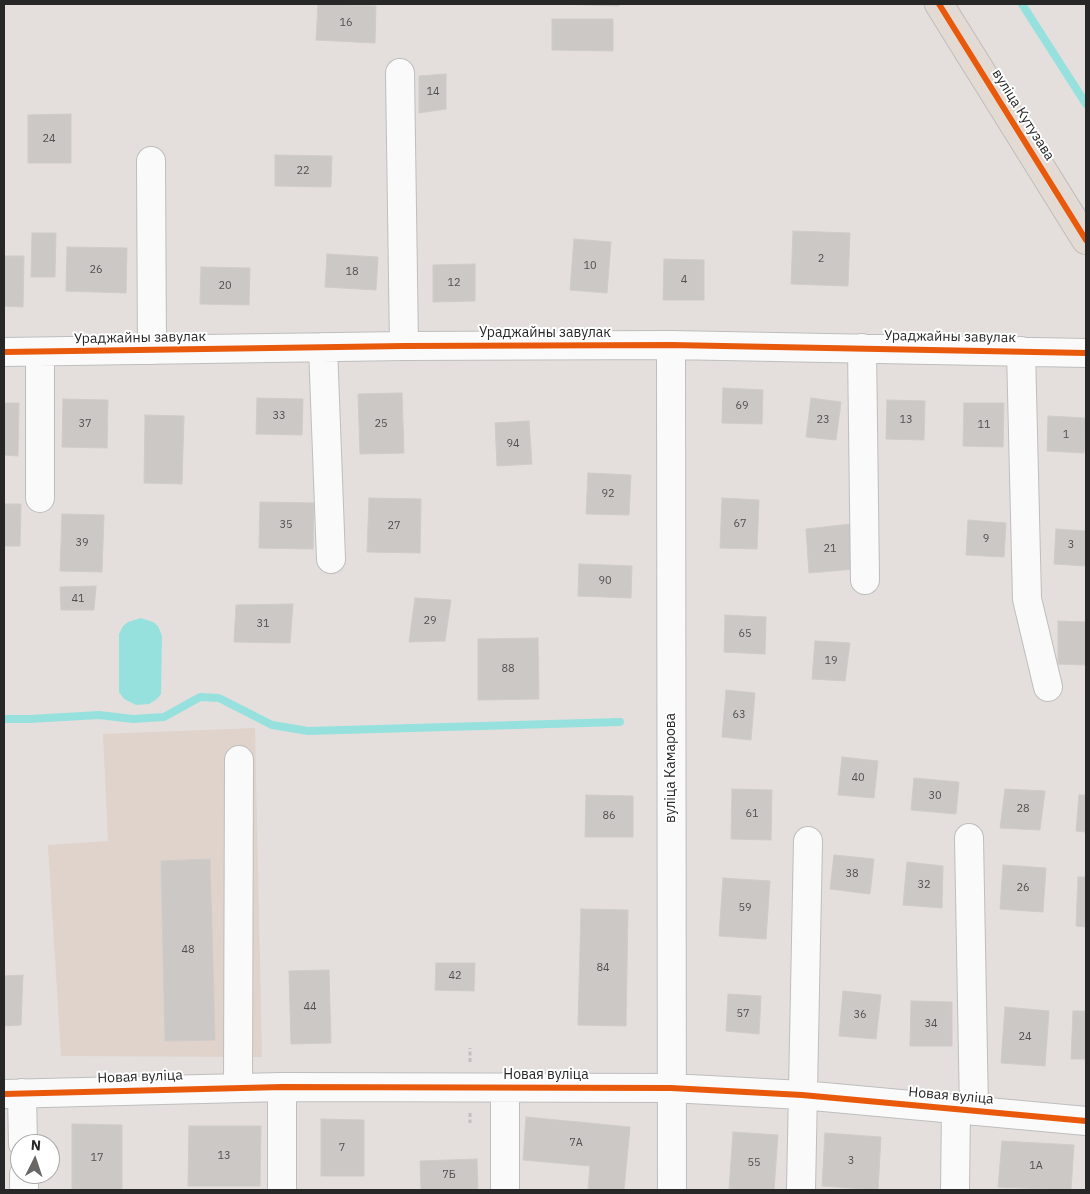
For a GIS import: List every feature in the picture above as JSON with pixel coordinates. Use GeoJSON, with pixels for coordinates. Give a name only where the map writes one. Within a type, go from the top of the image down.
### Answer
{"type":"FeatureCollection","features":[{"type":"Feature","properties":{"kind":"main road","name":"вуліца Кутузава"},"geometry":{"type":"LineString","coordinates":[[939,4],[1086,240]]}},
{"type":"Feature","properties":{"kind":"street"},"geometry":{"type":"LineString","coordinates":[[400,74],[404,346]]}},
{"type":"Feature","properties":{"kind":"street"},"geometry":{"type":"LineString","coordinates":[[150,161],[152,350]]}},
{"type":"Feature","properties":{"kind":"street","name":"Ураджайны завулак"},"geometry":{"type":"LineString","coordinates":[[4,352],[404,346],[671,345],[1086,353]]}},
{"type":"Feature","properties":{"kind":"street","name":"вуліца Камарова"},"geometry":{"type":"LineString","coordinates":[[671,345],[672,1190]]}},
{"type":"Feature","properties":{"kind":"street"},"geometry":{"type":"LineString","coordinates":[[323,347],[331,559]]}},
{"type":"Feature","properties":{"kind":"street"},"geometry":{"type":"LineString","coordinates":[[862,348],[866,580]]}},
{"type":"Feature","properties":{"kind":"street"},"geometry":{"type":"LineString","coordinates":[[1020,351],[1028,599],[1048,687]]}},
{"type":"Feature","properties":{"kind":"street"},"geometry":{"type":"LineString","coordinates":[[40,352],[40,498]]}},
{"type":"Feature","properties":{"kind":"street"},"geometry":{"type":"LineString","coordinates":[[238,1087],[239,760]]}},
{"type":"Feature","properties":{"kind":"street"},"geometry":{"type":"LineString","coordinates":[[955,1190],[965,1110],[969,838]]}},
{"type":"Feature","properties":{"kind":"street"},"geometry":{"type":"LineString","coordinates":[[801,1190],[808,841]]}},
{"type":"Feature","properties":{"kind":"street"},"geometry":{"type":"LineString","coordinates":[[282,1086],[282,1190]]}},
{"type":"Feature","properties":{"kind":"street","name":"Новая вуліца"},"geometry":{"type":"LineString","coordinates":[[21,1134],[13,1093],[282,1086],[671,1088],[802,1095],[1086,1121]]}},
{"type":"Feature","properties":{"kind":"street"},"geometry":{"type":"LineString","coordinates":[[504,1087],[505,1190]]}},
{"type":"Feature","properties":{"kind":"shaded area"},"geometry":{"type":"Polygon","coordinates":[[[255,728],[262,1057],[61,1056],[48,845],[108,841],[103,734],[255,728]]]}},
{"type":"Feature","properties":{"kind":"water"},"geometry":{"type":"Polygon","coordinates":[[[141,618],[158,626],[162,636],[161,694],[149,704],[136,705],[124,699],[119,692],[119,634],[123,626],[128,622],[141,618]]]}},
{"type":"Feature","properties":{"kind":"building"},"geometry":{"type":"Polygon","coordinates":[[[318,4],[376,6],[375,43],[316,40],[318,4]]]}},
{"type":"Feature","properties":{"kind":"building"},"geometry":{"type":"Polygon","coordinates":[[[554,4],[619,4],[619,6],[554,4]]]}},
{"type":"Feature","properties":{"kind":"building"},"geometry":{"type":"Polygon","coordinates":[[[552,19],[613,19],[613,51],[552,50],[552,19]]]}},
{"type":"Feature","properties":{"kind":"building"},"geometry":{"type":"Polygon","coordinates":[[[446,74],[446,109],[419,113],[419,76],[446,74]]]}},
{"type":"Feature","properties":{"kind":"building"},"geometry":{"type":"Polygon","coordinates":[[[71,114],[71,163],[28,163],[28,115],[71,114]]]}},
{"type":"Feature","properties":{"kind":"building"},"geometry":{"type":"Polygon","coordinates":[[[275,155],[332,156],[331,187],[275,186],[275,155]]]}},
{"type":"Feature","properties":{"kind":"building"},"geometry":{"type":"Polygon","coordinates":[[[793,231],[850,233],[848,286],[791,284],[793,231]]]}},
{"type":"Feature","properties":{"kind":"building"},"geometry":{"type":"Polygon","coordinates":[[[32,233],[56,233],[55,277],[31,277],[32,233]]]}},
{"type":"Feature","properties":{"kind":"building"},"geometry":{"type":"Polygon","coordinates":[[[574,239],[611,242],[607,293],[570,290],[574,239]]]}},
{"type":"Feature","properties":{"kind":"building"},"geometry":{"type":"Polygon","coordinates":[[[67,247],[127,248],[126,293],[66,291],[67,247]]]}},
{"type":"Feature","properties":{"kind":"building"},"geometry":{"type":"Polygon","coordinates":[[[327,254],[378,257],[376,290],[325,287],[327,254]]]}},
{"type":"Feature","properties":{"kind":"building"},"geometry":{"type":"Polygon","coordinates":[[[4,256],[24,256],[23,307],[4,306],[4,256]]]}},
{"type":"Feature","properties":{"kind":"building"},"geometry":{"type":"Polygon","coordinates":[[[664,259],[704,260],[704,300],[663,300],[664,259]]]}},
{"type":"Feature","properties":{"kind":"building"},"geometry":{"type":"Polygon","coordinates":[[[475,264],[475,301],[433,302],[433,265],[475,264]]]}},
{"type":"Feature","properties":{"kind":"building"},"geometry":{"type":"Polygon","coordinates":[[[201,267],[250,268],[249,305],[200,304],[201,267]]]}},
{"type":"Feature","properties":{"kind":"building"},"geometry":{"type":"Polygon","coordinates":[[[723,388],[763,390],[762,424],[722,423],[723,388]]]}},
{"type":"Feature","properties":{"kind":"building"},"geometry":{"type":"Polygon","coordinates":[[[402,393],[404,453],[360,454],[358,394],[402,393]]]}},
{"type":"Feature","properties":{"kind":"building"},"geometry":{"type":"Polygon","coordinates":[[[257,398],[303,399],[302,435],[256,434],[257,398]]]}},
{"type":"Feature","properties":{"kind":"building"},"geometry":{"type":"Polygon","coordinates":[[[811,398],[841,402],[836,440],[806,437],[811,398]]]}},
{"type":"Feature","properties":{"kind":"building"},"geometry":{"type":"Polygon","coordinates":[[[63,399],[108,400],[107,448],[62,447],[63,399]]]}},
{"type":"Feature","properties":{"kind":"building"},"geometry":{"type":"Polygon","coordinates":[[[887,400],[925,401],[924,440],[886,439],[887,400]]]}},
{"type":"Feature","properties":{"kind":"building"},"geometry":{"type":"Polygon","coordinates":[[[4,403],[19,403],[18,456],[4,455],[4,403]]]}},
{"type":"Feature","properties":{"kind":"building"},"geometry":{"type":"Polygon","coordinates":[[[964,403],[1004,403],[1003,447],[963,446],[964,403]]]}},
{"type":"Feature","properties":{"kind":"building"},"geometry":{"type":"Polygon","coordinates":[[[145,415],[184,416],[182,484],[144,483],[145,415]]]}},
{"type":"Feature","properties":{"kind":"building"},"geometry":{"type":"Polygon","coordinates":[[[1048,416],[1086,418],[1084,453],[1047,451],[1048,416]]]}},
{"type":"Feature","properties":{"kind":"building"},"geometry":{"type":"Polygon","coordinates":[[[529,421],[532,464],[497,466],[495,423],[529,421]]]}},
{"type":"Feature","properties":{"kind":"building"},"geometry":{"type":"Polygon","coordinates":[[[588,473],[631,475],[629,515],[586,514],[588,473]]]}},
{"type":"Feature","properties":{"kind":"building"},"geometry":{"type":"Polygon","coordinates":[[[369,498],[421,499],[420,553],[367,552],[369,498]]]}},
{"type":"Feature","properties":{"kind":"building"},"geometry":{"type":"Polygon","coordinates":[[[722,498],[759,500],[757,549],[720,548],[722,498]]]}},
{"type":"Feature","properties":{"kind":"building"},"geometry":{"type":"Polygon","coordinates":[[[260,502],[314,503],[313,549],[259,548],[260,502]]]}},
{"type":"Feature","properties":{"kind":"building"},"geometry":{"type":"Polygon","coordinates":[[[4,504],[21,504],[20,546],[4,546],[4,504]]]}},
{"type":"Feature","properties":{"kind":"building"},"geometry":{"type":"Polygon","coordinates":[[[62,514],[104,515],[102,572],[60,571],[62,514]]]}},
{"type":"Feature","properties":{"kind":"building"},"geometry":{"type":"Polygon","coordinates":[[[968,520],[1006,523],[1004,557],[966,555],[968,520]]]}},
{"type":"Feature","properties":{"kind":"building"},"geometry":{"type":"Polygon","coordinates":[[[851,524],[855,569],[809,573],[806,529],[851,524]]]}},
{"type":"Feature","properties":{"kind":"building"},"geometry":{"type":"Polygon","coordinates":[[[1056,529],[1086,531],[1086,566],[1054,564],[1056,529]]]}},
{"type":"Feature","properties":{"kind":"building"},"geometry":{"type":"Polygon","coordinates":[[[579,564],[632,566],[631,598],[578,596],[579,564]]]}},
{"type":"Feature","properties":{"kind":"building"},"geometry":{"type":"Polygon","coordinates":[[[96,586],[94,610],[61,610],[60,587],[96,586]]]}},
{"type":"Feature","properties":{"kind":"building"},"geometry":{"type":"Polygon","coordinates":[[[415,598],[451,600],[445,641],[409,642],[415,598]]]}},
{"type":"Feature","properties":{"kind":"building"},"geometry":{"type":"Polygon","coordinates":[[[293,604],[290,643],[234,642],[236,605],[293,604]]]}},
{"type":"Feature","properties":{"kind":"building"},"geometry":{"type":"Polygon","coordinates":[[[725,615],[766,617],[765,654],[724,652],[725,615]]]}},
{"type":"Feature","properties":{"kind":"building"},"geometry":{"type":"Polygon","coordinates":[[[1058,621],[1086,622],[1086,665],[1058,664],[1058,621]]]}},
{"type":"Feature","properties":{"kind":"building"},"geometry":{"type":"Polygon","coordinates":[[[538,638],[539,699],[478,700],[478,639],[538,638]]]}},
{"type":"Feature","properties":{"kind":"building"},"geometry":{"type":"Polygon","coordinates":[[[815,641],[850,643],[845,681],[812,679],[815,641]]]}},
{"type":"Feature","properties":{"kind":"building"},"geometry":{"type":"Polygon","coordinates":[[[726,690],[755,693],[751,740],[722,737],[726,690]]]}},
{"type":"Feature","properties":{"kind":"building"},"geometry":{"type":"Polygon","coordinates":[[[842,757],[878,761],[874,798],[838,795],[842,757]]]}},
{"type":"Feature","properties":{"kind":"building"},"geometry":{"type":"Polygon","coordinates":[[[914,778],[959,782],[956,814],[911,810],[914,778]]]}},
{"type":"Feature","properties":{"kind":"building"},"geometry":{"type":"Polygon","coordinates":[[[732,789],[772,790],[771,840],[731,839],[732,789]]]}},
{"type":"Feature","properties":{"kind":"building"},"geometry":{"type":"Polygon","coordinates":[[[1005,789],[1045,791],[1040,830],[1000,828],[1005,789]]]}},
{"type":"Feature","properties":{"kind":"building"},"geometry":{"type":"Polygon","coordinates":[[[586,795],[633,796],[633,837],[585,837],[586,795]]]}},
{"type":"Feature","properties":{"kind":"building"},"geometry":{"type":"Polygon","coordinates":[[[1079,795],[1086,795],[1086,832],[1076,831],[1079,795]]]}},
{"type":"Feature","properties":{"kind":"building"},"geometry":{"type":"Polygon","coordinates":[[[834,855],[874,859],[870,894],[830,889],[834,855]]]}},
{"type":"Feature","properties":{"kind":"building"},"geometry":{"type":"Polygon","coordinates":[[[210,859],[215,1040],[165,1041],[161,861],[210,859]]]}},
{"type":"Feature","properties":{"kind":"building"},"geometry":{"type":"Polygon","coordinates":[[[907,862],[943,866],[942,908],[903,905],[907,862]]]}},
{"type":"Feature","properties":{"kind":"building"},"geometry":{"type":"Polygon","coordinates":[[[1003,865],[1046,868],[1043,912],[1000,909],[1003,865]]]}},
{"type":"Feature","properties":{"kind":"building"},"geometry":{"type":"Polygon","coordinates":[[[1078,877],[1086,877],[1086,927],[1076,926],[1078,877]]]}},
{"type":"Feature","properties":{"kind":"building"},"geometry":{"type":"Polygon","coordinates":[[[723,878],[770,881],[766,939],[719,936],[723,878]]]}},
{"type":"Feature","properties":{"kind":"building"},"geometry":{"type":"Polygon","coordinates":[[[581,909],[628,910],[626,1026],[578,1025],[581,909]]]}},
{"type":"Feature","properties":{"kind":"building"},"geometry":{"type":"Polygon","coordinates":[[[436,963],[475,963],[474,991],[435,990],[436,963]]]}},
{"type":"Feature","properties":{"kind":"building"},"geometry":{"type":"Polygon","coordinates":[[[329,970],[331,1043],[291,1044],[289,971],[329,970]]]}},
{"type":"Feature","properties":{"kind":"building"},"geometry":{"type":"Polygon","coordinates":[[[23,975],[21,1025],[4,1026],[4,976],[23,975]]]}},
{"type":"Feature","properties":{"kind":"building"},"geometry":{"type":"Polygon","coordinates":[[[843,991],[881,995],[876,1039],[839,1036],[843,991]]]}},
{"type":"Feature","properties":{"kind":"building"},"geometry":{"type":"Polygon","coordinates":[[[728,994],[761,996],[759,1034],[726,1031],[728,994]]]}},
{"type":"Feature","properties":{"kind":"building"},"geometry":{"type":"Polygon","coordinates":[[[911,1001],[952,1002],[952,1046],[910,1046],[911,1001]]]}},
{"type":"Feature","properties":{"kind":"building"},"geometry":{"type":"Polygon","coordinates":[[[1005,1007],[1049,1011],[1045,1066],[1001,1063],[1005,1007]]]}},
{"type":"Feature","properties":{"kind":"building"},"geometry":{"type":"Polygon","coordinates":[[[1073,1011],[1086,1011],[1086,1059],[1071,1059],[1073,1011]]]}},
{"type":"Feature","properties":{"kind":"building"},"geometry":{"type":"Polygon","coordinates":[[[526,1117],[630,1127],[624,1190],[588,1190],[590,1166],[523,1160],[526,1117]]]}},
{"type":"Feature","properties":{"kind":"building"},"geometry":{"type":"Polygon","coordinates":[[[321,1119],[364,1120],[364,1176],[321,1176],[321,1119]]]}},
{"type":"Feature","properties":{"kind":"building"},"geometry":{"type":"Polygon","coordinates":[[[72,1124],[122,1125],[122,1190],[72,1190],[72,1124]]]}},
{"type":"Feature","properties":{"kind":"building"},"geometry":{"type":"Polygon","coordinates":[[[189,1126],[261,1126],[260,1186],[188,1186],[189,1126]]]}},
{"type":"Feature","properties":{"kind":"building"},"geometry":{"type":"Polygon","coordinates":[[[733,1132],[778,1135],[774,1190],[729,1190],[733,1132]]]}},
{"type":"Feature","properties":{"kind":"building"},"geometry":{"type":"Polygon","coordinates":[[[825,1133],[881,1137],[878,1190],[822,1186],[825,1133]]]}},
{"type":"Feature","properties":{"kind":"building"},"geometry":{"type":"Polygon","coordinates":[[[1002,1141],[1074,1145],[1071,1190],[998,1187],[1002,1141]]]}},
{"type":"Feature","properties":{"kind":"building"},"geometry":{"type":"Polygon","coordinates":[[[477,1159],[478,1190],[421,1190],[420,1161],[477,1159]]]}},
{"type":"Feature","properties":{"kind":"waterway"},"geometry":{"type":"LineString","coordinates":[[1022,4],[1086,104]]}},
{"type":"Feature","properties":{"kind":"waterway"},"geometry":{"type":"LineString","coordinates":[[4,719],[99,715],[133,719],[164,717],[200,697],[219,698],[272,725],[308,731],[620,722]]}},
{"type":"Feature","properties":{"kind":"cycle path"},"geometry":{"type":"LineString","coordinates":[[939,4],[1086,240]]}},
{"type":"Feature","properties":{"kind":"cycle path"},"geometry":{"type":"LineString","coordinates":[[4,352],[404,346],[671,345],[1086,353]]}},
{"type":"Feature","properties":{"kind":"cycle path"},"geometry":{"type":"LineString","coordinates":[[4,1094],[282,1087],[671,1088],[802,1095],[1086,1121]]}}]}
